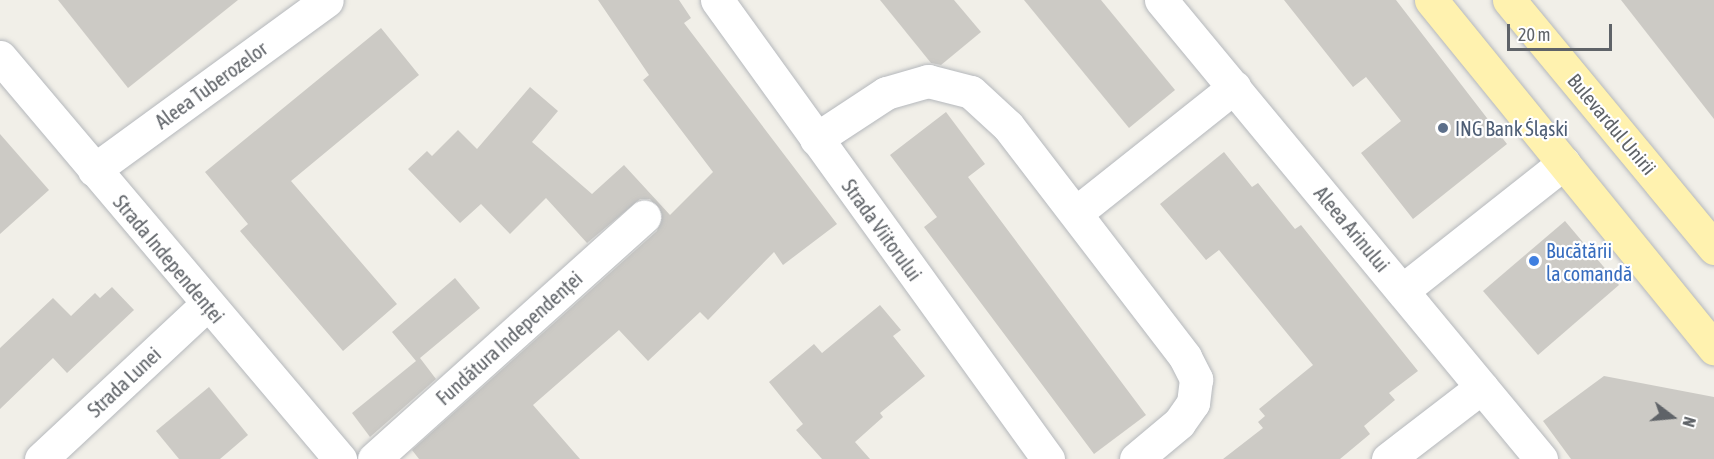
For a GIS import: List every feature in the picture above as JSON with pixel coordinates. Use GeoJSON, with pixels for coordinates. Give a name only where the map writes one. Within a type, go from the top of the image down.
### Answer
{"type":"FeatureCollection","features":[{"type":"Feature","properties":{"kind":"main road"},"geometry":{"type":"LineString","coordinates":[[1431,0],[1714,348]]}},
{"type":"Feature","properties":{"kind":"main road","name":"Bulevardul Unirii"},"geometry":{"type":"LineString","coordinates":[[1509,0],[1714,248]]}},
{"type":"Feature","properties":{"kind":"street","name":"Aleea Tuberozelor"},"geometry":{"type":"LineString","coordinates":[[94,170],[327,0]]}},
{"type":"Feature","properties":{"kind":"street","name":"Strada Viitorului"},"geometry":{"type":"LineString","coordinates":[[717,0],[1048,459]]}},
{"type":"Feature","properties":{"kind":"street","name":"Aleea Arinului"},"geometry":{"type":"LineString","coordinates":[[1161,0],[1541,459]]}},
{"type":"Feature","properties":{"kind":"street","name":"Strada Independenței"},"geometry":{"type":"LineString","coordinates":[[0,57],[340,459]]}},
{"type":"Feature","properties":{"kind":"street"},"geometry":{"type":"LineString","coordinates":[[816,139],[886,93],[928,81],[971,92],[1008,126],[1077,212],[1185,357],[1196,379],[1193,403],[1179,423],[1136,459]]}},
{"type":"Feature","properties":{"kind":"street"},"geometry":{"type":"LineString","coordinates":[[1077,212],[1234,87]]}},
{"type":"Feature","properties":{"kind":"street"},"geometry":{"type":"LineString","coordinates":[[1403,290],[1564,163]]}},
{"type":"Feature","properties":{"kind":"street","name":"Fundătura Independenței"},"geometry":{"type":"LineString","coordinates":[[374,459],[644,217]]}},
{"type":"Feature","properties":{"kind":"street","name":"Strada Lunei"},"geometry":{"type":"LineString","coordinates":[[41,459],[207,304]]}},
{"type":"Feature","properties":{"kind":"street"},"geometry":{"type":"LineString","coordinates":[[1388,459],[1482,387]]}},
{"type":"Feature","properties":{"kind":"building"},"geometry":{"type":"Polygon","coordinates":[[[58,0],[238,0],[128,88],[58,0]]]}},
{"type":"Feature","properties":{"kind":"building"},"geometry":{"type":"Polygon","coordinates":[[[598,0],[679,0],[691,18],[684,23],[837,224],[783,265],[774,252],[708,320],[700,312],[648,361],[619,330],[533,405],[580,459],[419,459],[412,450],[657,231],[662,214],[650,199],[640,199],[587,243],[546,198],[510,234],[481,204],[460,223],[408,169],[427,151],[432,156],[458,130],[477,149],[530,87],[558,111],[532,142],[592,194],[624,165],[670,215],[713,172],[643,80],[649,75],[598,0]]]}},
{"type":"Feature","properties":{"kind":"building"},"geometry":{"type":"Polygon","coordinates":[[[880,0],[954,0],[981,32],[941,65],[931,63],[880,0]]]}},
{"type":"Feature","properties":{"kind":"building"},"geometry":{"type":"Polygon","coordinates":[[[1024,0],[1101,0],[1175,90],[1129,128],[1024,0]]]}},
{"type":"Feature","properties":{"kind":"building"},"geometry":{"type":"Polygon","coordinates":[[[1284,0],[1396,0],[1507,144],[1413,219],[1361,153],[1401,121],[1366,77],[1353,87],[1284,0]]]}},
{"type":"Feature","properties":{"kind":"building"},"geometry":{"type":"Polygon","coordinates":[[[1621,0],[1714,0],[1714,119],[1621,0]]]}},
{"type":"Feature","properties":{"kind":"building"},"geometry":{"type":"Polygon","coordinates":[[[381,28],[419,75],[291,181],[397,304],[343,351],[240,231],[248,224],[205,172],[381,28]]]}},
{"type":"Feature","properties":{"kind":"building"},"geometry":{"type":"Polygon","coordinates":[[[946,112],[985,164],[968,177],[1146,415],[1094,454],[924,227],[937,217],[890,155],[946,112]]]}},
{"type":"Feature","properties":{"kind":"building"},"geometry":{"type":"Polygon","coordinates":[[[0,134],[49,190],[0,234],[0,134]]]}},
{"type":"Feature","properties":{"kind":"building"},"geometry":{"type":"Polygon","coordinates":[[[1224,152],[1252,187],[1258,183],[1295,229],[1301,225],[1418,371],[1389,393],[1395,400],[1364,426],[1370,434],[1340,459],[1223,459],[1263,428],[1258,422],[1265,416],[1259,409],[1313,365],[1219,250],[1206,260],[1160,204],[1224,152]]]}},
{"type":"Feature","properties":{"kind":"building"},"geometry":{"type":"Polygon","coordinates":[[[1565,221],[1619,285],[1538,355],[1483,291],[1565,221]]]}},
{"type":"Feature","properties":{"kind":"building"},"geometry":{"type":"Polygon","coordinates":[[[455,278],[480,308],[420,358],[436,379],[370,437],[352,413],[416,361],[392,332],[455,278]]]}},
{"type":"Feature","properties":{"kind":"building"},"geometry":{"type":"Polygon","coordinates":[[[112,287],[134,310],[67,373],[53,358],[0,409],[0,348],[53,298],[71,316],[95,293],[100,298],[112,287]]]}},
{"type":"Feature","properties":{"kind":"building"},"geometry":{"type":"Polygon","coordinates":[[[880,305],[901,330],[893,336],[925,376],[880,413],[883,417],[855,442],[870,459],[822,459],[796,430],[803,424],[769,382],[814,344],[822,353],[880,305]]]}},
{"type":"Feature","properties":{"kind":"building"},"geometry":{"type":"Polygon","coordinates":[[[1604,376],[1714,397],[1714,459],[1571,459],[1543,421],[1604,376]]]}},
{"type":"Feature","properties":{"kind":"building"},"geometry":{"type":"Polygon","coordinates":[[[209,387],[248,435],[220,459],[179,459],[156,431],[209,387]]]}},
{"type":"Feature","properties":{"kind":"place","name":"ING Bank Śląski"},"geometry":{"type":"Point","coordinates":[1443,128]}},
{"type":"Feature","properties":{"kind":"place","name":"Bucătării la comandă"},"geometry":{"type":"Point","coordinates":[1534,261]}}]}
